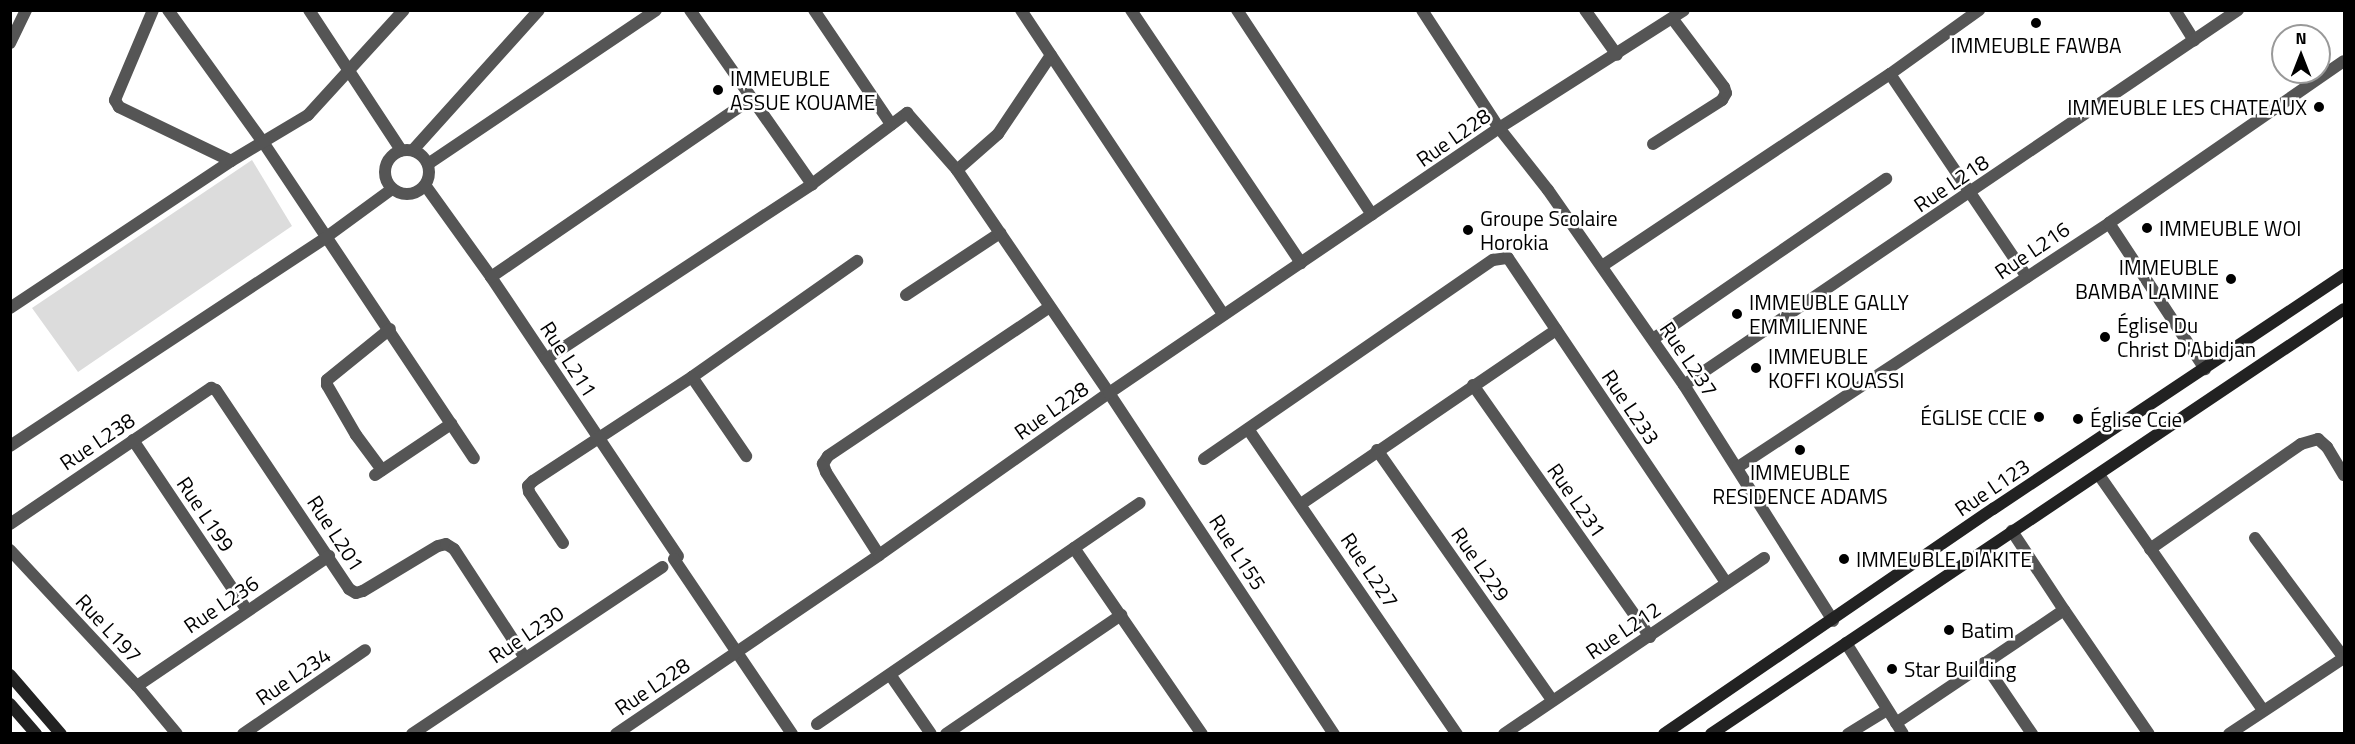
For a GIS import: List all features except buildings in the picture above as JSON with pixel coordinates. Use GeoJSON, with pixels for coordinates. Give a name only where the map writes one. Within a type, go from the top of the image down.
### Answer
{"type":"FeatureCollection","features":[{"type":"Feature","properties":{"kind":"main road","name":"Rue L123"},"geometry":{"type":"LineString","coordinates":[[1664,734],[1833,621],[1993,509],[2344,275]]}},
{"type":"Feature","properties":{"kind":"main road"},"geometry":{"type":"LineString","coordinates":[[1711,734],[2344,309]]}},
{"type":"Feature","properties":{"kind":"main road"},"geometry":{"type":"LineString","coordinates":[[10,675],[61,734]]}},
{"type":"Feature","properties":{"kind":"main road"},"geometry":{"type":"LineString","coordinates":[[10,704],[36,734]]}},
{"type":"Feature","properties":{"kind":"street"},"geometry":{"type":"LineString","coordinates":[[10,43],[27,10]]}},
{"type":"Feature","properties":{"kind":"street"},"geometry":{"type":"LineString","coordinates":[[153,10],[116,93],[119,106],[231,161]]}},
{"type":"Feature","properties":{"kind":"street"},"geometry":{"type":"LineString","coordinates":[[168,10],[263,142],[474,458]]}},
{"type":"Feature","properties":{"kind":"street"},"geometry":{"type":"LineString","coordinates":[[309,10],[349,73],[407,150],[428,164]]}},
{"type":"Feature","properties":{"kind":"street"},"geometry":{"type":"LineString","coordinates":[[10,308],[231,161],[308,115],[349,73],[404,10]]}},
{"type":"Feature","properties":{"kind":"street"},"geometry":{"type":"LineString","coordinates":[[428,164],[428,178],[425,185],[420,190],[405,194],[392,189],[384,175],[388,159],[407,150],[539,10]]}},
{"type":"Feature","properties":{"kind":"street"},"geometry":{"type":"LineString","coordinates":[[428,164],[656,10]]}},
{"type":"Feature","properties":{"kind":"street"},"geometry":{"type":"LineString","coordinates":[[690,10],[812,183]]}},
{"type":"Feature","properties":{"kind":"street"},"geometry":{"type":"LineString","coordinates":[[546,359],[812,183],[891,124],[814,10]]}},
{"type":"Feature","properties":{"kind":"street"},"geometry":{"type":"LineString","coordinates":[[1021,10],[1224,315]]}},
{"type":"Feature","properties":{"kind":"street"},"geometry":{"type":"LineString","coordinates":[[1131,10],[1301,263]]}},
{"type":"Feature","properties":{"kind":"street"},"geometry":{"type":"LineString","coordinates":[[1237,10],[1372,215]]}},
{"type":"Feature","properties":{"kind":"street","name":"Rue L237"},"geometry":{"type":"LineString","coordinates":[[1422,10],[1505,125],[1684,385],[1738,467],[1833,621]]}},
{"type":"Feature","properties":{"kind":"street"},"geometry":{"type":"LineString","coordinates":[[1585,10],[1617,55]]}},
{"type":"Feature","properties":{"kind":"street","name":"Rue L228"},"geometry":{"type":"LineString","coordinates":[[616,734],[879,555],[1224,315],[1505,125],[1684,10]]}},
{"type":"Feature","properties":{"kind":"street"},"geometry":{"type":"LineString","coordinates":[[1602,266],[1890,74],[1979,10]]}},
{"type":"Feature","properties":{"kind":"street"},"geometry":{"type":"LineString","coordinates":[[2175,10],[2194,40]]}},
{"type":"Feature","properties":{"kind":"street","name":"Rue L218"},"geometry":{"type":"LineString","coordinates":[[1684,385],[2238,10]]}},
{"type":"Feature","properties":{"kind":"street"},"geometry":{"type":"LineString","coordinates":[[1653,144],[1722,100],[1726,93],[1724,87],[1672,18]]}},
{"type":"Feature","properties":{"kind":"street"},"geometry":{"type":"LineString","coordinates":[[957,170],[998,134],[1051,56]]}},
{"type":"Feature","properties":{"kind":"street","name":"Rue L216"},"geometry":{"type":"LineString","coordinates":[[1738,467],[2027,278],[2344,61]]}},
{"type":"Feature","properties":{"kind":"street"},"geometry":{"type":"LineString","coordinates":[[1890,74],[2027,278]]}},
{"type":"Feature","properties":{"kind":"street"},"geometry":{"type":"LineString","coordinates":[[491,277],[751,99]]}},
{"type":"Feature","properties":{"kind":"street","name":"Rue L155"},"geometry":{"type":"LineString","coordinates":[[891,124],[907,113],[957,170],[1109,393],[1334,734]]}},
{"type":"Feature","properties":{"kind":"street"},"geometry":{"type":"LineString","coordinates":[[1653,339],[1886,179]]}},
{"type":"Feature","properties":{"kind":"street","name":"Rue L211"},"geometry":{"type":"LineString","coordinates":[[425,185],[546,359],[792,734]]}},
{"type":"Feature","properties":{"kind":"street"},"geometry":{"type":"LineString","coordinates":[[10,446],[325,238],[392,189]]}},
{"type":"Feature","properties":{"kind":"street"},"geometry":{"type":"LineString","coordinates":[[2109,223],[2205,369]]}},
{"type":"Feature","properties":{"kind":"street"},"geometry":{"type":"LineString","coordinates":[[906,295],[1000,233]]}},
{"type":"Feature","properties":{"kind":"street","name":"Rue L233"},"geometry":{"type":"LineString","coordinates":[[1248,429],[1501,257],[1508,258],[1726,583]]}},
{"type":"Feature","properties":{"kind":"street"},"geometry":{"type":"LineString","coordinates":[[563,543],[529,492],[528,486],[692,377],[857,261]]}},
{"type":"Feature","properties":{"kind":"street"},"geometry":{"type":"LineString","coordinates":[[879,555],[825,472],[824,464],[828,456],[1050,307]]}},
{"type":"Feature","properties":{"kind":"street"},"geometry":{"type":"LineString","coordinates":[[390,329],[327,380],[327,385],[378,472],[451,424]]}},
{"type":"Feature","properties":{"kind":"street"},"geometry":{"type":"LineString","coordinates":[[1301,504],[1556,330]]}},
{"type":"Feature","properties":{"kind":"street"},"geometry":{"type":"LineString","coordinates":[[692,377],[746,456]]}},
{"type":"Feature","properties":{"kind":"street","name":"Rue L231"},"geometry":{"type":"LineString","coordinates":[[1473,385],[1650,637]]}},
{"type":"Feature","properties":{"kind":"street","name":"Rue L201"},"geometry":{"type":"LineString","coordinates":[[205,390],[211,388],[216,390],[349,589],[356,593],[438,546],[446,544],[454,549],[525,658]]}},
{"type":"Feature","properties":{"kind":"street","name":"Rue L238"},"geometry":{"type":"LineString","coordinates":[[10,524],[205,390]]}},
{"type":"Feature","properties":{"kind":"street"},"geometry":{"type":"LineString","coordinates":[[1204,459],[1248,429]]}},
{"type":"Feature","properties":{"kind":"street","name":"Rue L227"},"geometry":{"type":"LineString","coordinates":[[1248,429],[1457,734]]}},
{"type":"Feature","properties":{"kind":"street"},"geometry":{"type":"LineString","coordinates":[[2150,549],[2301,444],[2318,439],[2327,447],[2344,475]]}},
{"type":"Feature","properties":{"kind":"street","name":"Rue L199"},"geometry":{"type":"LineString","coordinates":[[133,440],[246,609]]}},
{"type":"Feature","properties":{"kind":"street","name":"Rue L229"},"geometry":{"type":"LineString","coordinates":[[1377,450],[1552,700]]}},
{"type":"Feature","properties":{"kind":"street"},"geometry":{"type":"LineString","coordinates":[[2098,475],[2264,710]]}},
{"type":"Feature","properties":{"kind":"street"},"geometry":{"type":"LineString","coordinates":[[817,724],[891,676],[1140,503]]}},
{"type":"Feature","properties":{"kind":"street"},"geometry":{"type":"LineString","coordinates":[[2012,531],[2149,734]]}},
{"type":"Feature","properties":{"kind":"street"},"geometry":{"type":"LineString","coordinates":[[2229,734],[2344,658],[2256,538]]}},
{"type":"Feature","properties":{"kind":"street"},"geometry":{"type":"LineString","coordinates":[[1074,548],[1201,733]]}},
{"type":"Feature","properties":{"kind":"street","name":"Rue L197"},"geometry":{"type":"LineString","coordinates":[[10,550],[137,686],[177,734]]}},
{"type":"Feature","properties":{"kind":"street","name":"Rue L236"},"geometry":{"type":"LineString","coordinates":[[137,686],[246,609],[329,556]]}},
{"type":"Feature","properties":{"kind":"street","name":"Rue L212"},"geometry":{"type":"LineString","coordinates":[[1504,734],[1764,558]]}},
{"type":"Feature","properties":{"kind":"street","name":"Rue L230"},"geometry":{"type":"LineString","coordinates":[[412,734],[662,567]]}},
{"type":"Feature","properties":{"kind":"street"},"geometry":{"type":"LineString","coordinates":[[1846,643],[1899,728],[1984,663],[2064,610]]}},
{"type":"Feature","properties":{"kind":"street"},"geometry":{"type":"LineString","coordinates":[[946,734],[1121,615]]}},
{"type":"Feature","properties":{"kind":"street","name":"Rue L234"},"geometry":{"type":"LineString","coordinates":[[243,734],[364,650]]}},
{"type":"Feature","properties":{"kind":"street"},"geometry":{"type":"LineString","coordinates":[[1984,663],[2032,734]]}},
{"type":"Feature","properties":{"kind":"street"},"geometry":{"type":"LineString","coordinates":[[891,676],[931,734]]}},
{"type":"Feature","properties":{"kind":"street"},"geometry":{"type":"LineString","coordinates":[[1848,734],[1887,710]]}},
{"type":"Feature","properties":{"kind":"shaded area"},"geometry":{"type":"Polygon","coordinates":[[[252,160],[292,226],[78,372],[32,308],[252,160]]]}},
{"type":"Feature","properties":{"kind":"place","name":"IMMEUBLE FAWBA"},"geometry":{"type":"Point","coordinates":[2036,23]}},
{"type":"Feature","properties":{"kind":"place","name":"IMMEUBLE ASSUE KOUAME"},"geometry":{"type":"Point","coordinates":[718,90]}},
{"type":"Feature","properties":{"kind":"place","name":"IMMEUBLE LES CHATEAUX"},"geometry":{"type":"Point","coordinates":[2319,107]}},
{"type":"Feature","properties":{"kind":"place","name":"IMMEUBLE WOI"},"geometry":{"type":"Point","coordinates":[2147,228]}},
{"type":"Feature","properties":{"kind":"place","name":"Groupe Scolaire Horokia"},"geometry":{"type":"Point","coordinates":[1468,230]}},
{"type":"Feature","properties":{"kind":"place","name":"IMMEUBLE BAMBA LAMINE"},"geometry":{"type":"Point","coordinates":[2231,279]}},
{"type":"Feature","properties":{"kind":"place","name":"IMMEUBLE GALLY EMMILIENNE"},"geometry":{"type":"Point","coordinates":[1737,314]}},
{"type":"Feature","properties":{"kind":"place","name":"Église Du Christ D'Abidjan"},"geometry":{"type":"Point","coordinates":[2105,337]}},
{"type":"Feature","properties":{"kind":"place","name":"IMMEUBLE KOFFI KOUASSI"},"geometry":{"type":"Point","coordinates":[1756,368]}},
{"type":"Feature","properties":{"kind":"place","name":"ÉGLISE CCIE"},"geometry":{"type":"Point","coordinates":[2039,417]}},
{"type":"Feature","properties":{"kind":"place","name":"Église Ccie"},"geometry":{"type":"Point","coordinates":[2078,419]}},
{"type":"Feature","properties":{"kind":"place","name":"IMMEUBLE RESIDENCE ADAMS"},"geometry":{"type":"Point","coordinates":[1800,450]}},
{"type":"Feature","properties":{"kind":"place","name":"IMMEUBLE DIAKITE"},"geometry":{"type":"Point","coordinates":[1844,559]}},
{"type":"Feature","properties":{"kind":"place","name":"Batim"},"geometry":{"type":"Point","coordinates":[1949,630]}},
{"type":"Feature","properties":{"kind":"place","name":"Star Building"},"geometry":{"type":"Point","coordinates":[1892,669]}}]}
